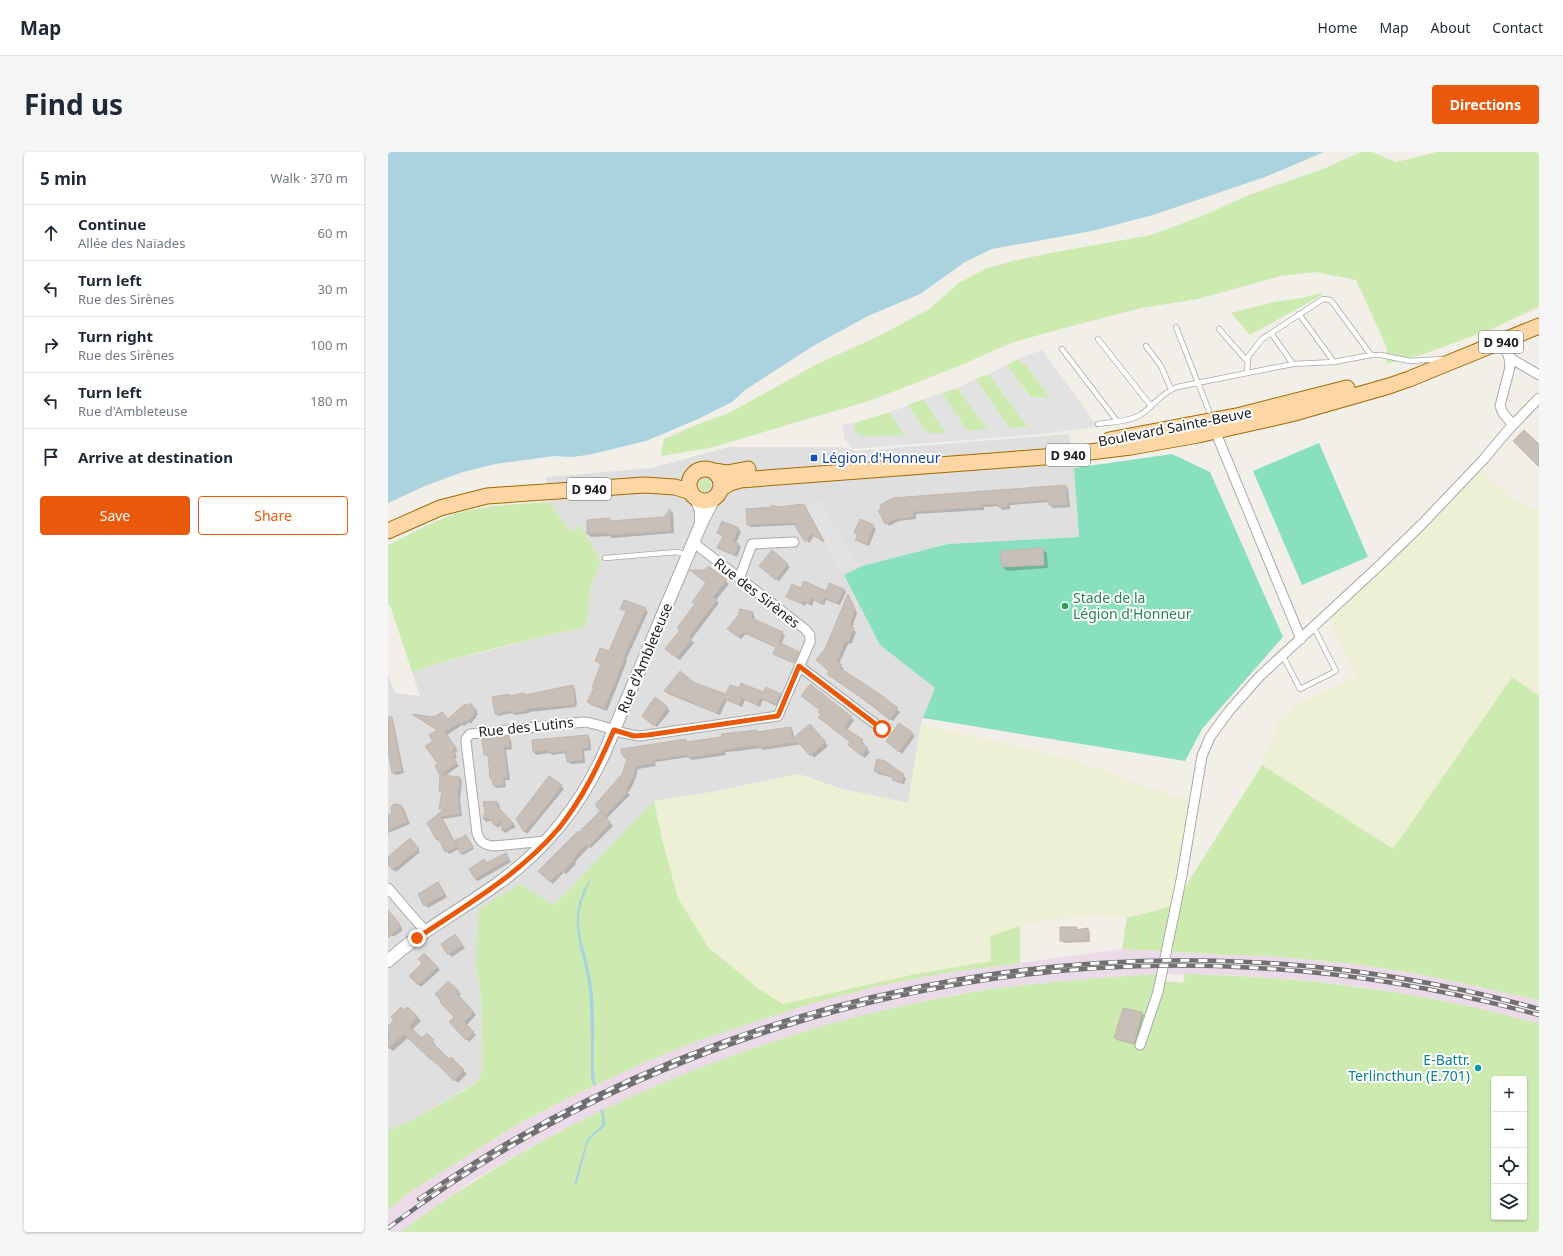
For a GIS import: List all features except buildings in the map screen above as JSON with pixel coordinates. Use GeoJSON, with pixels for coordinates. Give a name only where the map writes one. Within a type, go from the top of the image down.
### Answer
{"type":"FeatureCollection","features":[{"type":"Feature","properties":{"kind":"main road","name":"Boulevard Sainte-Beuve"},"geometry":{"type":"LineString","coordinates":[[714,471],[727,473],[749,469],[792,468],[1055,448],[1213,421],[1282,417],[1347,399],[1409,379],[1462,357],[1505,347],[1539,326]]}},
{"type":"Feature","properties":{"kind":"main road","name":"Boulevard Sainte-Beuve"},"geometry":{"type":"LineString","coordinates":[[717,493],[730,483],[740,480],[1057,456],[1131,447],[1213,421]]}},
{"type":"Feature","properties":{"kind":"main road"},"geometry":{"type":"LineString","coordinates":[[705,468],[714,471],[720,478],[717,493],[704,501],[694,495],[689,487],[689,481],[694,473],[705,468]]}},
{"type":"Feature","properties":{"kind":"main road","name":"D 940"},"geometry":{"type":"LineString","coordinates":[[388,531],[440,508],[487,496],[644,485],[680,478],[694,473]]}},
{"type":"Feature","properties":{"kind":"main road","name":"D 940"},"geometry":{"type":"LineString","coordinates":[[644,485],[676,487],[694,495]]}},
{"type":"Feature","properties":{"kind":"street"},"geometry":{"type":"LineString","coordinates":[[1505,347],[1512,359],[1539,375]]}},
{"type":"Feature","properties":{"kind":"street"},"geometry":{"type":"LineString","coordinates":[[1505,347],[1510,362],[1509,372],[1500,406],[1503,413],[1513,425]]}},
{"type":"Feature","properties":{"kind":"street"},"geometry":{"type":"LineString","coordinates":[[1140,1045],[1160,985],[1182,875],[1204,748],[1214,730],[1234,704],[1265,671],[1283,656],[1300,638],[1382,563],[1423,523],[1539,398]]}},
{"type":"Feature","properties":{"kind":"street"},"geometry":{"type":"LineString","coordinates":[[1213,421],[1300,638]]}},
{"type":"Feature","properties":{"kind":"street","name":"Rue d'Ambleteuse"},"geometry":{"type":"LineString","coordinates":[[388,961],[411,942],[498,884],[546,841],[558,828],[582,795],[596,770],[614,730],[701,524],[717,493]]}},
{"type":"Feature","properties":{"kind":"street","name":"Rue d'Ambleteuse"},"geometry":{"type":"LineString","coordinates":[[694,495],[701,510],[701,524]]}},
{"type":"Feature","properties":{"kind":"street"},"geometry":{"type":"LineString","coordinates":[[739,579],[752,544],[794,542]]}},
{"type":"Feature","properties":{"kind":"street","name":"Rue des Sirènes"},"geometry":{"type":"LineString","coordinates":[[614,730],[634,736],[648,735],[778,716],[810,642],[810,635],[808,632],[694,543]]}},
{"type":"Feature","properties":{"kind":"street"},"geometry":{"type":"LineString","coordinates":[[799,666],[882,729]]}},
{"type":"Feature","properties":{"kind":"street","name":"Rue des Lutins"},"geometry":{"type":"LineString","coordinates":[[546,841],[494,846],[485,845],[480,841],[477,833],[466,742],[467,736],[473,732],[578,722],[596,723],[614,730]]}},
{"type":"Feature","properties":{"kind":"street"},"geometry":{"type":"LineString","coordinates":[[388,888],[426,932]]}},
{"type":"Feature","properties":{"kind":"lane"},"geometry":{"type":"LineString","coordinates":[[1247,373],[1247,361],[1250,353],[1258,342],[1323,299],[1330,300],[1371,355]]}},
{"type":"Feature","properties":{"kind":"lane"},"geometry":{"type":"LineString","coordinates":[[1299,314],[1334,362]]}},
{"type":"Feature","properties":{"kind":"lane"},"geometry":{"type":"LineString","coordinates":[[1176,327],[1213,421]]}},
{"type":"Feature","properties":{"kind":"lane"},"geometry":{"type":"LineString","coordinates":[[1219,329],[1247,361]]}},
{"type":"Feature","properties":{"kind":"lane"},"geometry":{"type":"LineString","coordinates":[[1271,333],[1293,364]]}},
{"type":"Feature","properties":{"kind":"lane"},"geometry":{"type":"LineString","coordinates":[[1098,338],[1151,406]]}},
{"type":"Feature","properties":{"kind":"lane"},"geometry":{"type":"LineString","coordinates":[[1146,346],[1161,366],[1170,389]]}},
{"type":"Feature","properties":{"kind":"lane"},"geometry":{"type":"LineString","coordinates":[[1062,349],[1117,421]]}},
{"type":"Feature","properties":{"kind":"lane"},"geometry":{"type":"LineString","coordinates":[[1098,424],[1136,417],[1170,389],[1198,382],[1293,364],[1334,362],[1371,355],[1381,355],[1410,361],[1462,357]]}},
{"type":"Feature","properties":{"kind":"lane"},"geometry":{"type":"LineString","coordinates":[[605,558],[676,552],[688,556]]}},
{"type":"Feature","properties":{"kind":"lane"},"geometry":{"type":"LineString","coordinates":[[1283,656],[1300,689],[1336,671],[1313,626]]}},
{"type":"Feature","properties":{"kind":"shaded area"},"geometry":{"type":"Polygon","coordinates":[[[1042,350],[1098,427],[1030,435],[852,449],[845,440],[842,424],[854,423],[855,430],[858,434],[865,437],[904,435],[890,412],[908,405],[926,433],[946,433],[924,399],[942,393],[967,431],[988,429],[957,388],[976,379],[1009,428],[1028,427],[989,374],[1007,365],[1029,397],[1050,398],[1026,364],[1021,364],[1018,359],[1042,350]]]}},
{"type":"Feature","properties":{"kind":"shaded area"},"geometry":{"type":"Polygon","coordinates":[[[1069,434],[1074,468],[1079,537],[948,544],[862,566],[844,575],[880,645],[935,688],[921,724],[908,803],[842,789],[798,774],[712,792],[654,801],[554,905],[520,884],[476,965],[481,996],[483,1071],[475,1083],[414,1119],[388,1131],[388,674],[395,693],[420,696],[412,672],[433,665],[586,627],[590,589],[601,561],[580,525],[570,532],[550,502],[546,477],[652,468],[729,447],[841,447],[856,451],[1069,434]]]}},
{"type":"Feature","properties":{"kind":"shaded area"},"geometry":{"type":"Polygon","coordinates":[[[820,499],[856,564],[841,573],[806,507],[820,499]]]}},
{"type":"Feature","properties":{"kind":"shaded area"},"geometry":{"type":"Polygon","coordinates":[[[1122,949],[1268,956],[1355,964],[1420,974],[1539,1000],[1539,1024],[1439,1000],[1363,987],[1300,980],[1226,975],[1155,974],[1026,985],[958,994],[897,1007],[790,1036],[719,1061],[648,1090],[562,1130],[472,1181],[400,1232],[388,1232],[388,1210],[410,1192],[518,1124],[572,1096],[650,1060],[703,1039],[804,1006],[879,986],[946,973],[1122,949]]]}},
{"type":"Feature","properties":{"kind":"green space"},"geometry":{"type":"Polygon","coordinates":[[[1361,152],[1372,152],[1396,162],[1437,152],[1539,152],[1539,307],[1487,331],[1421,355],[1386,364],[1387,348],[1356,280],[1315,272],[1281,276],[1198,299],[1142,308],[1011,343],[959,366],[872,400],[710,448],[661,456],[664,439],[693,426],[731,412],[817,364],[879,336],[929,309],[959,283],[987,268],[1056,252],[1151,235],[1202,216],[1249,195],[1323,169],[1361,152]]]}},
{"type":"Feature","properties":{"kind":"green space"},"geometry":{"type":"Polygon","coordinates":[[[1320,293],[1322,295],[1250,335],[1231,313],[1274,302],[1302,298],[1320,293]]]}},
{"type":"Feature","properties":{"kind":"green space"},"geometry":{"type":"Polygon","coordinates":[[[1018,359],[1021,364],[1026,364],[1050,398],[1030,397],[1007,365],[1018,359]]]}},
{"type":"Feature","properties":{"kind":"green space"},"geometry":{"type":"Polygon","coordinates":[[[989,374],[1028,427],[1009,428],[976,379],[989,374]]]}},
{"type":"Feature","properties":{"kind":"green space"},"geometry":{"type":"Polygon","coordinates":[[[957,388],[988,429],[967,431],[942,393],[957,388]]]}},
{"type":"Feature","properties":{"kind":"green space"},"geometry":{"type":"Polygon","coordinates":[[[924,399],[946,433],[926,433],[908,405],[924,399]]]}},
{"type":"Feature","properties":{"kind":"green space"},"geometry":{"type":"Polygon","coordinates":[[[890,412],[905,435],[867,437],[858,434],[854,429],[854,423],[890,412]]]}},
{"type":"Feature","properties":{"kind":"green space"},"geometry":{"type":"Polygon","coordinates":[[[1319,443],[1368,557],[1302,585],[1253,471],[1319,443]]]}},
{"type":"Feature","properties":{"kind":"green space","name":"Stade de la Légion d'Honneur"},"geometry":{"type":"Polygon","coordinates":[[[1172,454],[1210,472],[1283,637],[1202,729],[1185,761],[923,718],[935,688],[880,645],[844,575],[862,566],[948,544],[1079,537],[1074,468],[1172,454]]]}},
{"type":"Feature","properties":{"kind":"green space"},"geometry":{"type":"Polygon","coordinates":[[[1477,465],[1492,480],[1518,501],[1533,508],[1539,509],[1539,696],[1511,677],[1393,849],[1262,765],[1278,723],[1295,705],[1357,677],[1331,622],[1334,609],[1477,465]]]}},
{"type":"Feature","properties":{"kind":"green space"},"geometry":{"type":"Polygon","coordinates":[[[703,479],[707,479],[711,485],[707,491],[703,491],[699,487],[699,483],[703,479]]]}},
{"type":"Feature","properties":{"kind":"green space"},"geometry":{"type":"Polygon","coordinates":[[[550,502],[570,532],[580,525],[601,561],[590,589],[586,627],[477,653],[412,672],[390,605],[388,606],[388,545],[433,522],[461,512],[473,509],[525,503],[550,502]]]}},
{"type":"Feature","properties":{"kind":"green space"},"geometry":{"type":"Polygon","coordinates":[[[1512,677],[1539,696],[1539,1000],[1420,974],[1355,964],[1268,956],[1122,949],[1127,918],[1173,906],[1262,765],[1393,849],[1512,677]]]}},
{"type":"Feature","properties":{"kind":"green space"},"geometry":{"type":"Polygon","coordinates":[[[921,724],[1072,759],[1175,796],[1195,800],[1173,906],[1127,918],[1086,916],[1044,921],[1020,926],[990,936],[991,961],[911,975],[783,1004],[759,989],[709,948],[678,898],[663,843],[654,801],[712,792],[798,774],[842,789],[908,803],[921,724]]]}},
{"type":"Feature","properties":{"kind":"green space"},"geometry":{"type":"Polygon","coordinates":[[[654,801],[663,843],[678,898],[709,948],[759,989],[783,1004],[911,975],[991,961],[990,936],[1020,926],[1020,963],[946,973],[879,986],[804,1006],[703,1039],[650,1060],[572,1096],[518,1124],[410,1192],[388,1210],[388,1131],[414,1119],[475,1084],[483,1071],[481,996],[476,965],[479,909],[520,884],[554,905],[654,801]]]}},
{"type":"Feature","properties":{"kind":"green space"},"geometry":{"type":"Polygon","coordinates":[[[1155,974],[1164,981],[1183,983],[1185,974],[1275,978],[1319,982],[1408,994],[1496,1012],[1539,1024],[1539,1232],[400,1232],[462,1189],[527,1150],[595,1114],[665,1082],[737,1054],[809,1030],[883,1010],[981,991],[1031,984],[1155,974]]]}},
{"type":"Feature","properties":{"kind":"water"},"geometry":{"type":"Polygon","coordinates":[[[388,152],[1324,152],[1265,177],[1153,215],[1092,231],[992,249],[965,262],[920,294],[868,316],[813,346],[745,390],[732,402],[698,419],[646,441],[588,455],[571,457],[555,456],[495,464],[463,472],[427,485],[388,503],[388,152]]]}},
{"type":"Feature","properties":{"kind":"water"},"geometry":{"type":"Polygon","coordinates":[[[591,879],[581,907],[579,925],[593,994],[594,1077],[596,1086],[593,1085],[591,1078],[591,1023],[589,990],[577,926],[579,903],[587,884],[591,879]]]}},
{"type":"Feature","properties":{"kind":"water"},"geometry":{"type":"Polygon","coordinates":[[[603,1109],[605,1126],[590,1139],[577,1183],[574,1184],[587,1139],[602,1125],[600,1110],[603,1109]]]}},
{"type":"Feature","properties":{"kind":"railway"},"geometry":{"type":"LineString","coordinates":[[419,1199],[545,1122],[678,1059],[816,1012],[958,980],[1103,963],[1249,962],[1395,977],[1539,1009]]}},
{"type":"Feature","properties":{"kind":"railway"},"geometry":{"type":"LineString","coordinates":[[388,1228],[483,1163],[585,1107],[690,1059],[800,1022],[912,993],[1027,975],[1142,966],[1257,968],[1293,970],[1364,978],[1435,990],[1539,1015]]}},
{"type":"Feature","properties":{"kind":"place","name":"Légion d'Honneur"},"geometry":{"type":"Point","coordinates":[814,458]}},
{"type":"Feature","properties":{"kind":"place","name":"Stade de la Légion d'Honneur"},"geometry":{"type":"Point","coordinates":[1065,606]}},
{"type":"Feature","properties":{"kind":"place","name":"E-Battr. Terlincthun (E.701)"},"geometry":{"type":"Point","coordinates":[1478,1068]}},
{"type":"Feature","properties":{"kind":"route"},"geometry":{"type":"LineString","coordinates":[[417,938],[503,880],[536,852],[558,828],[582,795],[603,756],[614,730],[634,736],[640,736],[778,716],[799,666],[882,729]]}}]}
